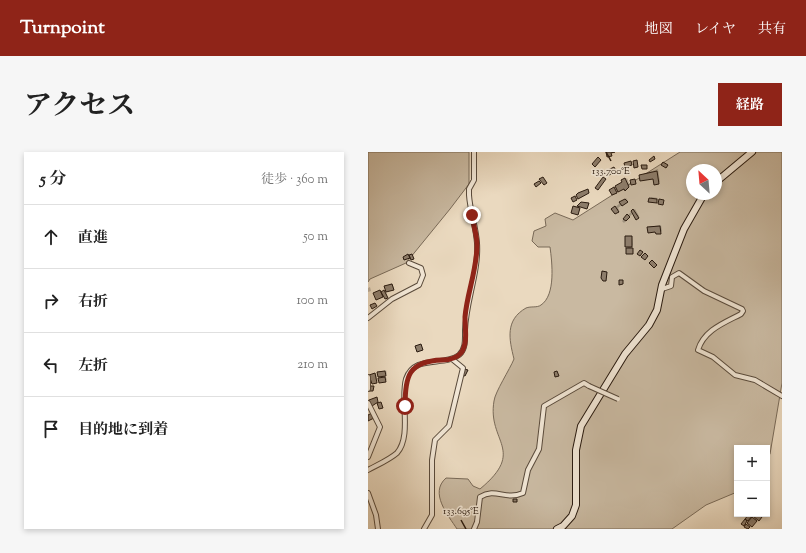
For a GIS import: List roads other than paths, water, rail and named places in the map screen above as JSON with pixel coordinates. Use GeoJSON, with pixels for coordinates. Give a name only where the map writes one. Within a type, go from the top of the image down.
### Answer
{"type":"FeatureCollection","features":[{"type":"Feature","properties":{"kind":"street"},"geometry":{"type":"LineString","coordinates":[[368,470],[388,458],[400,448],[404,431],[406,384],[410,372],[423,363],[452,359],[461,354],[464,349],[465,316],[477,254],[477,242],[469,195],[469,189],[474,180],[474,152]]}},
{"type":"Feature","properties":{"kind":"street"},"geometry":{"type":"LineString","coordinates":[[722,177],[752,152]]}},
{"type":"Feature","properties":{"kind":"street"},"geometry":{"type":"LineString","coordinates":[[557,529],[563,526],[572,516],[576,505],[576,450],[581,426],[625,354],[649,325],[657,310],[670,265],[684,229],[701,200]]}},
{"type":"Feature","properties":{"kind":"street"},"geometry":{"type":"LineString","coordinates":[[368,318],[392,298],[419,285],[423,275],[421,268],[409,263]]}},
{"type":"Feature","properties":{"kind":"street"},"geometry":{"type":"LineString","coordinates":[[662,289],[671,286],[672,277],[679,273],[704,291],[742,309],[743,311],[741,314],[714,328],[706,335],[698,350],[712,357],[735,375],[755,380],[782,396]]}},
{"type":"Feature","properties":{"kind":"street"},"geometry":{"type":"LineString","coordinates":[[424,529],[432,515],[432,460],[435,440],[449,426],[463,368],[452,359]]}},
{"type":"Feature","properties":{"kind":"street"},"geometry":{"type":"LineString","coordinates":[[368,377],[368,388]]}},
{"type":"Feature","properties":{"kind":"street"},"geometry":{"type":"LineString","coordinates":[[474,529],[480,498],[490,493],[515,496],[524,493],[528,470],[539,449],[544,406],[584,383],[618,399]]}},
{"type":"Feature","properties":{"kind":"street"},"geometry":{"type":"LineString","coordinates":[[368,403],[380,426],[368,457]]}},
{"type":"Feature","properties":{"kind":"street"},"geometry":{"type":"LineString","coordinates":[[368,493],[376,515],[378,529]]}}]}
